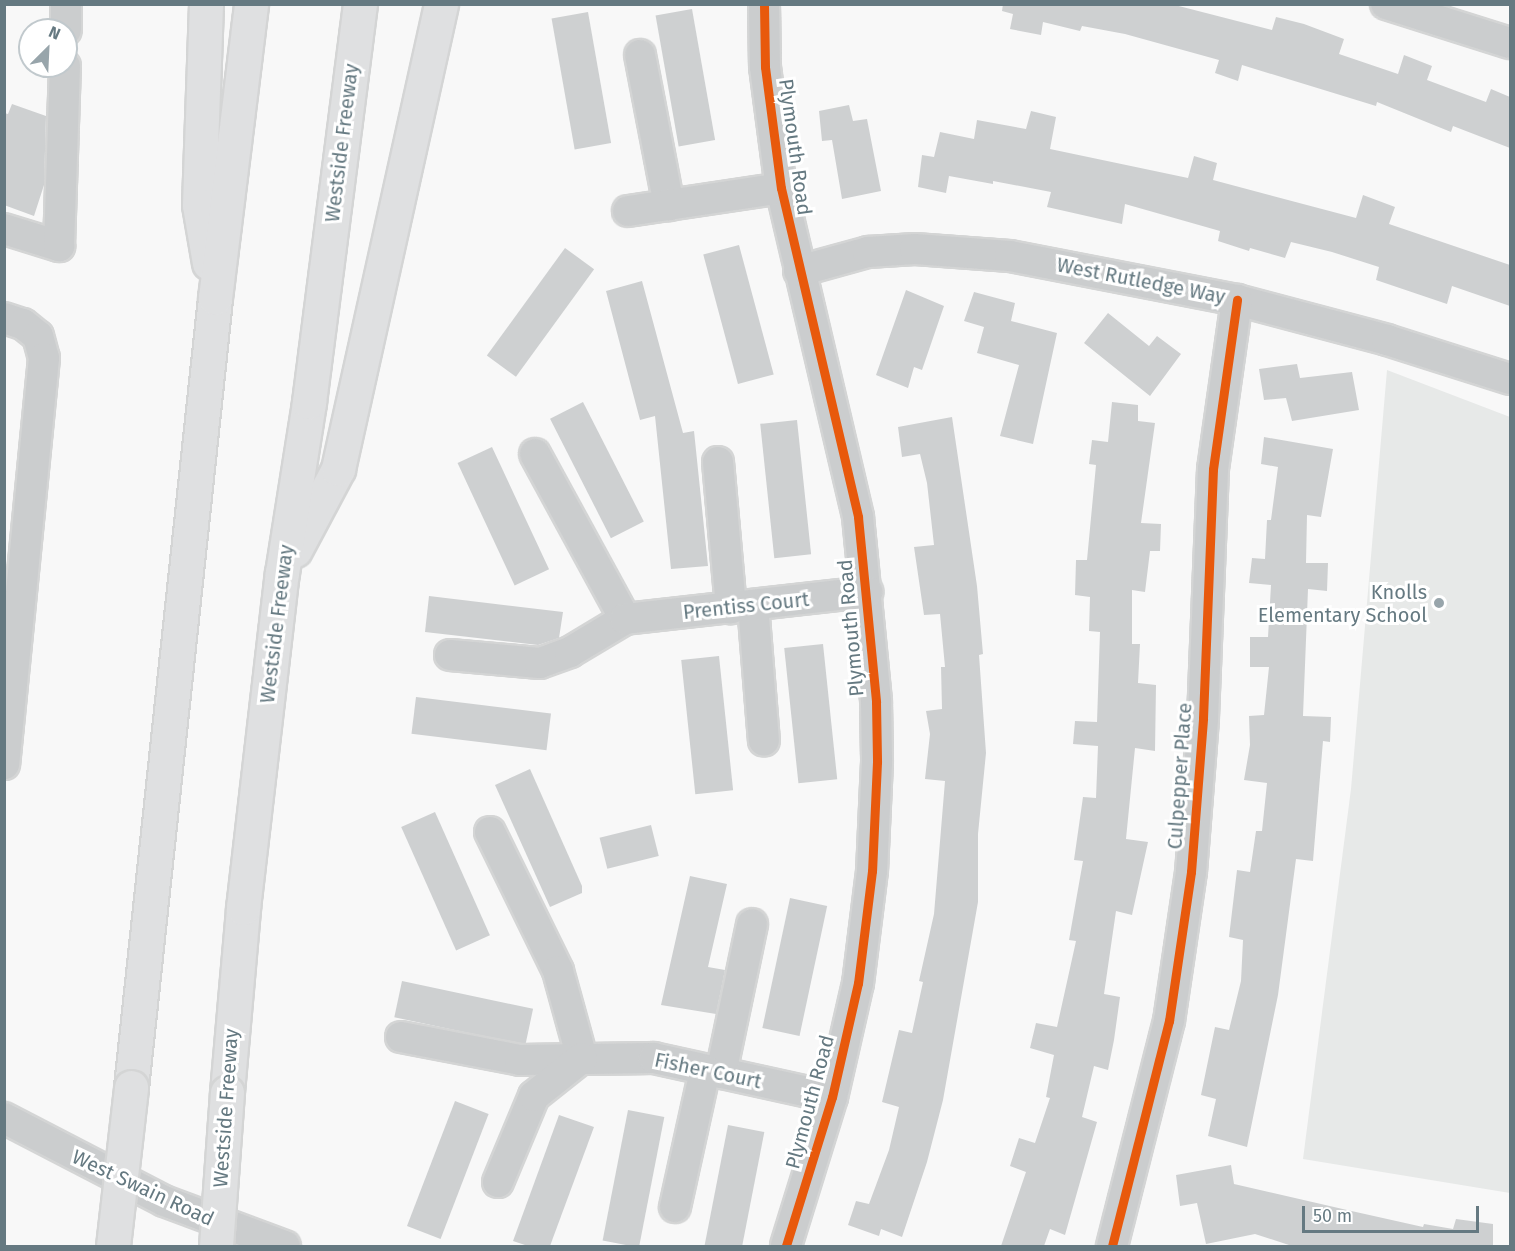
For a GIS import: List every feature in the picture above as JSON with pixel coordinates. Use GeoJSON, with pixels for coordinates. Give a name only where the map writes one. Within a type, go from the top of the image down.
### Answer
{"type":"FeatureCollection","features":[{"type":"Feature","properties":{"kind":"highway"},"geometry":{"type":"LineString","coordinates":[[206,4],[199,205],[215,298]]}},
{"type":"Feature","properties":{"kind":"highway"},"geometry":{"type":"LineString","coordinates":[[113,1246],[215,298],[251,4]]}},
{"type":"Feature","properties":{"kind":"highway","name":"Westside Freeway"},"geometry":{"type":"LineString","coordinates":[[216,1246],[226,1092],[243,908],[282,573],[309,402],[360,4]]}},
{"type":"Feature","properties":{"kind":"highway"},"geometry":{"type":"LineString","coordinates":[[282,573],[338,469],[441,4]]}},
{"type":"Feature","properties":{"kind":"street","name":"Plymouth Road"},"geometry":{"type":"LineString","coordinates":[[764,4],[766,78],[781,188],[799,271],[844,446],[867,592],[876,712],[872,871],[858,983],[832,1097],[786,1246]]}},
{"type":"Feature","properties":{"kind":"street"},"geometry":{"type":"LineString","coordinates":[[1386,4],[1510,44]]}},
{"type":"Feature","properties":{"kind":"street"},"geometry":{"type":"LineString","coordinates":[[640,55],[669,205]]}},
{"type":"Feature","properties":{"kind":"street"},"geometry":{"type":"LineString","coordinates":[[4,229],[59,246],[65,78]]}},
{"type":"Feature","properties":{"kind":"street"},"geometry":{"type":"LineString","coordinates":[[628,211],[781,188]]}},
{"type":"Feature","properties":{"kind":"street","name":"West Rutledge Way"},"geometry":{"type":"LineString","coordinates":[[799,271],[868,252],[949,249],[1065,265],[1237,300],[1387,340],[1510,380]]}},
{"type":"Feature","properties":{"kind":"street","name":"Culpepper Place"},"geometry":{"type":"LineString","coordinates":[[1112,1246],[1169,1021],[1191,872],[1203,718],[1213,469],[1237,300]]}},
{"type":"Feature","properties":{"kind":"street"},"geometry":{"type":"LineString","coordinates":[[4,318],[23,324],[38,336],[44,358],[4,764]]}},
{"type":"Feature","properties":{"kind":"street"},"geometry":{"type":"LineString","coordinates":[[450,655],[540,663],[570,652],[625,619],[535,454]]}},
{"type":"Feature","properties":{"kind":"street"},"geometry":{"type":"LineString","coordinates":[[718,462],[764,741]]}},
{"type":"Feature","properties":{"kind":"street","name":"Prentiss Court"},"geometry":{"type":"LineString","coordinates":[[625,619],[867,592]]}},
{"type":"Feature","properties":{"kind":"street"},"geometry":{"type":"LineString","coordinates":[[490,832],[558,971],[582,1058],[534,1096],[498,1182]]}},
{"type":"Feature","properties":{"kind":"street"},"geometry":{"type":"LineString","coordinates":[[675,1207],[752,924]]}},
{"type":"Feature","properties":{"kind":"street","name":"Fisher Court"},"geometry":{"type":"LineString","coordinates":[[401,1037],[520,1060],[654,1058],[832,1097]]}},
{"type":"Feature","properties":{"kind":"street","name":"West Swain Road"},"geometry":{"type":"LineString","coordinates":[[4,1118],[164,1202],[285,1246]]}},
{"type":"Feature","properties":{"kind":"shaded area","name":"Knolls Elementary School"},"geometry":{"type":"Polygon","coordinates":[[[1387,370],[1510,417],[1510,1193],[1303,1159],[1351,789],[1387,370]]]}},
{"type":"Feature","properties":{"kind":"building"},"geometry":{"type":"Polygon","coordinates":[[[1003,4],[1171,4],[1272,30],[1276,17],[1304,24],[1344,39],[1339,54],[1398,74],[1404,55],[1432,66],[1427,80],[1486,102],[1491,89],[1510,97],[1510,148],[1453,126],[1451,132],[1377,102],[1376,106],[1242,65],[1238,81],[1215,73],[1219,60],[1125,34],[1082,26],[1080,31],[1043,22],[1041,35],[1010,29],[1013,14],[1002,11],[1003,4]]]}},
{"type":"Feature","properties":{"kind":"building"},"geometry":{"type":"Polygon","coordinates":[[[692,9],[715,140],[679,146],[656,15],[692,9]]]}},
{"type":"Feature","properties":{"kind":"building"},"geometry":{"type":"Polygon","coordinates":[[[588,12],[611,143],[575,149],[552,18],[588,12]]]}},
{"type":"Feature","properties":{"kind":"building"},"geometry":{"type":"Polygon","coordinates":[[[12,104],[46,116],[44,185],[34,216],[4,205],[4,113],[8,114],[12,104]]]}},
{"type":"Feature","properties":{"kind":"building"},"geometry":{"type":"Polygon","coordinates":[[[849,105],[853,121],[867,119],[881,191],[842,199],[832,140],[822,141],[819,111],[849,105]]]}},
{"type":"Feature","properties":{"kind":"building"},"geometry":{"type":"Polygon","coordinates":[[[1031,111],[1056,117],[1050,149],[1188,178],[1194,156],[1217,163],[1213,180],[1356,218],[1363,195],[1395,207],[1389,224],[1510,265],[1510,306],[1452,286],[1447,304],[1376,280],[1379,267],[1332,252],[1291,242],[1285,258],[1250,248],[1249,251],[1218,241],[1220,231],[1125,204],[1122,224],[1047,207],[1051,192],[993,181],[993,184],[949,176],[946,193],[918,187],[922,155],[934,157],[940,132],[974,139],[977,120],[1026,129],[1031,111]]]}},
{"type":"Feature","properties":{"kind":"building"},"geometry":{"type":"Polygon","coordinates":[[[739,245],[774,374],[738,384],[703,255],[739,245]]]}},
{"type":"Feature","properties":{"kind":"building"},"geometry":{"type":"Polygon","coordinates":[[[565,248],[594,269],[516,377],[487,356],[565,248]]]}},
{"type":"Feature","properties":{"kind":"building"},"geometry":{"type":"Polygon","coordinates":[[[642,281],[683,433],[694,431],[708,566],[671,569],[655,416],[640,420],[606,291],[642,281]]]}},
{"type":"Feature","properties":{"kind":"building"},"geometry":{"type":"Polygon","coordinates":[[[906,290],[944,306],[922,370],[914,367],[908,388],[876,375],[906,290]]]}},
{"type":"Feature","properties":{"kind":"building"},"geometry":{"type":"Polygon","coordinates":[[[974,292],[1015,303],[1011,321],[1057,333],[1033,444],[1000,436],[1019,365],[977,353],[984,327],[964,321],[974,292]]]}},
{"type":"Feature","properties":{"kind":"building"},"geometry":{"type":"Polygon","coordinates":[[[1108,313],[1149,346],[1157,336],[1181,354],[1150,396],[1084,343],[1108,313]]]}},
{"type":"Feature","properties":{"kind":"building"},"geometry":{"type":"Polygon","coordinates":[[[1297,364],[1300,378],[1352,372],[1359,410],[1292,421],[1286,398],[1264,400],[1259,369],[1297,364]]]}},
{"type":"Feature","properties":{"kind":"building"},"geometry":{"type":"Polygon","coordinates":[[[583,402],[644,521],[611,538],[550,419],[583,402]]]}},
{"type":"Feature","properties":{"kind":"building"},"geometry":{"type":"Polygon","coordinates":[[[1112,402],[1138,405],[1138,421],[1155,423],[1141,523],[1161,524],[1160,551],[1150,551],[1145,592],[1132,590],[1132,644],[1140,644],[1138,683],[1156,685],[1155,751],[1135,748],[1126,839],[1148,842],[1132,915],[1116,911],[1104,994],[1120,997],[1114,1040],[1108,1070],[1094,1066],[1082,1117],[1097,1122],[1065,1235],[1050,1229],[1044,1246],[1001,1246],[1026,1172],[1010,1166],[1019,1138],[1035,1143],[1050,1098],[1046,1097],[1054,1055],[1030,1048],[1036,1023],[1057,1027],[1076,941],[1069,940],[1083,861],[1074,860],[1083,797],[1096,798],[1098,746],[1073,744],[1075,721],[1097,722],[1100,632],[1089,631],[1090,597],[1075,595],[1076,560],[1087,560],[1096,465],[1089,464],[1092,440],[1108,442],[1112,402]]]}},
{"type":"Feature","properties":{"kind":"building"},"geometry":{"type":"Polygon","coordinates":[[[952,417],[977,586],[983,654],[979,655],[986,753],[978,834],[978,902],[943,1100],[927,1162],[902,1237],[881,1229],[879,1236],[848,1225],[856,1201],[869,1204],[889,1150],[899,1107],[882,1102],[899,1030],[912,1033],[923,982],[919,981],[934,914],[945,781],[925,779],[930,734],[926,711],[942,709],[941,667],[945,667],[940,614],[924,615],[914,547],[934,545],[927,483],[920,454],[902,457],[898,427],[952,417]]]}},
{"type":"Feature","properties":{"kind":"building"},"geometry":{"type":"Polygon","coordinates":[[[797,420],[811,554],[774,558],[760,424],[797,420]]]}},
{"type":"Feature","properties":{"kind":"building"},"geometry":{"type":"Polygon","coordinates":[[[1264,437],[1333,449],[1321,517],[1307,515],[1306,563],[1328,563],[1327,591],[1308,589],[1303,716],[1331,717],[1330,742],[1323,741],[1313,861],[1296,859],[1278,995],[1247,1147],[1208,1136],[1216,1099],[1201,1095],[1215,1027],[1229,1030],[1241,981],[1243,940],[1229,937],[1237,870],[1250,872],[1256,831],[1262,831],[1267,783],[1244,780],[1250,745],[1249,716],[1264,715],[1269,667],[1250,667],[1250,637],[1268,637],[1271,585],[1249,583],[1252,558],[1265,559],[1267,520],[1271,520],[1278,467],[1261,464],[1264,437]]]}},
{"type":"Feature","properties":{"kind":"building"},"geometry":{"type":"Polygon","coordinates":[[[492,447],[549,569],[515,585],[458,463],[492,447]]]}},
{"type":"Feature","properties":{"kind":"building"},"geometry":{"type":"Polygon","coordinates":[[[429,596],[563,612],[559,638],[538,645],[425,632],[429,596]]]}},
{"type":"Feature","properties":{"kind":"building"},"geometry":{"type":"Polygon","coordinates":[[[823,644],[837,779],[798,783],[784,648],[823,644]]]}},
{"type":"Feature","properties":{"kind":"building"},"geometry":{"type":"Polygon","coordinates":[[[719,656],[733,790],[695,794],[681,660],[719,656]]]}},
{"type":"Feature","properties":{"kind":"building"},"geometry":{"type":"Polygon","coordinates":[[[416,697],[551,714],[546,750],[411,734],[416,697]]]}},
{"type":"Feature","properties":{"kind":"building"},"geometry":{"type":"Polygon","coordinates":[[[530,769],[582,886],[582,893],[550,907],[495,785],[530,769]]]}},
{"type":"Feature","properties":{"kind":"building"},"geometry":{"type":"Polygon","coordinates":[[[435,812],[490,935],[456,950],[401,827],[435,812]]]}},
{"type":"Feature","properties":{"kind":"building"},"geometry":{"type":"Polygon","coordinates":[[[651,825],[659,856],[607,869],[600,838],[651,825]]]}},
{"type":"Feature","properties":{"kind":"building"},"geometry":{"type":"Polygon","coordinates":[[[690,876],[727,884],[708,967],[725,970],[716,1014],[661,1005],[690,876]]]}},
{"type":"Feature","properties":{"kind":"building"},"geometry":{"type":"Polygon","coordinates":[[[790,898],[827,906],[800,1036],[762,1028],[790,898]]]}},
{"type":"Feature","properties":{"kind":"building"},"geometry":{"type":"Polygon","coordinates":[[[402,981],[533,1009],[525,1045],[394,1017],[402,981]]]}},
{"type":"Feature","properties":{"kind":"building"},"geometry":{"type":"Polygon","coordinates":[[[455,1101],[489,1114],[441,1239],[407,1226],[455,1101]]]}},
{"type":"Feature","properties":{"kind":"building"},"geometry":{"type":"Polygon","coordinates":[[[628,1110],[664,1117],[639,1246],[603,1241],[628,1110]]]}},
{"type":"Feature","properties":{"kind":"building"},"geometry":{"type":"Polygon","coordinates":[[[559,1115],[594,1127],[550,1246],[528,1246],[513,1241],[559,1115]]]}},
{"type":"Feature","properties":{"kind":"building"},"geometry":{"type":"Polygon","coordinates":[[[728,1125],[764,1132],[742,1246],[705,1246],[728,1125]]]}},
{"type":"Feature","properties":{"kind":"building"},"geometry":{"type":"Polygon","coordinates":[[[1231,1165],[1234,1184],[1347,1210],[1423,1227],[1424,1224],[1453,1229],[1456,1219],[1493,1224],[1493,1246],[1292,1246],[1255,1234],[1206,1244],[1197,1203],[1180,1206],[1176,1175],[1231,1165]]]}},
{"type":"Feature","properties":{"kind":"cycle path"},"geometry":{"type":"LineString","coordinates":[[764,4],[765,67],[781,188],[858,517],[876,702],[877,762],[872,871],[858,983],[832,1097],[786,1246]]}},
{"type":"Feature","properties":{"kind":"cycle path"},"geometry":{"type":"LineString","coordinates":[[1112,1246],[1169,1021],[1191,872],[1203,718],[1213,469],[1237,300]]}},
{"type":"Feature","properties":{"kind":"place","name":"Knolls Elementary School"},"geometry":{"type":"Point","coordinates":[1439,603]}}]}
